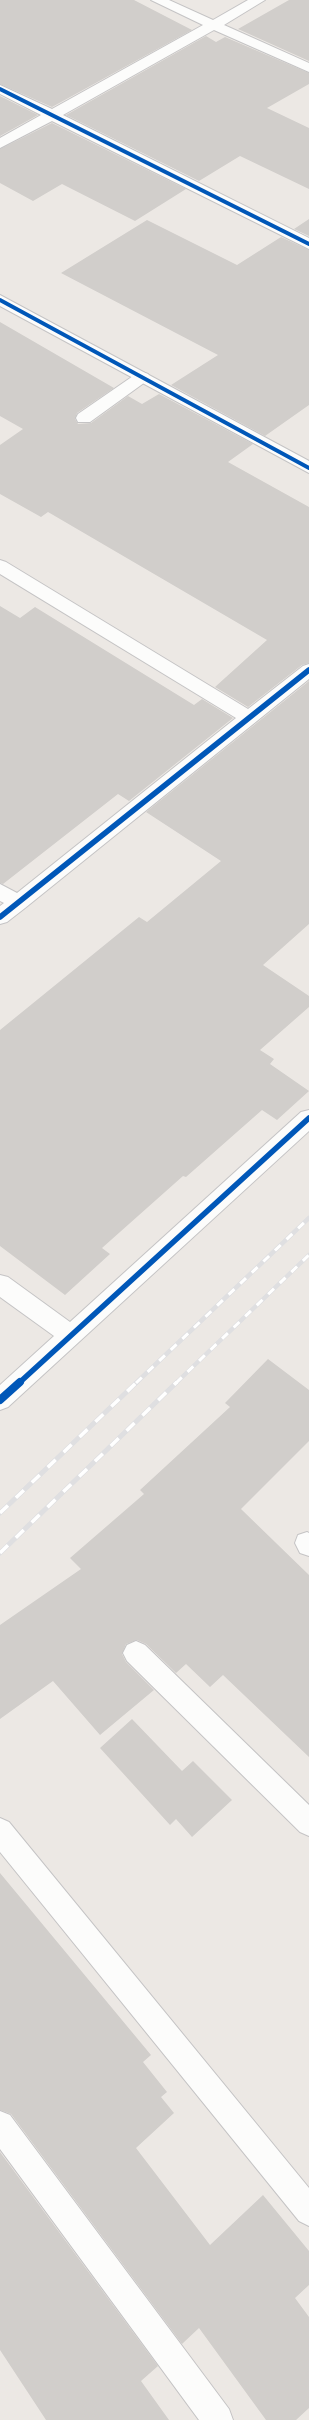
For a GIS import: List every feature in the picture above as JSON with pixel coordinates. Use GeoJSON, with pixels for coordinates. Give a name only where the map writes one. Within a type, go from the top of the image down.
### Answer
{"type":"FeatureCollection","features":[{"type":"Feature","properties":{"kind":"street"},"geometry":{"type":"LineString","coordinates":[[158,0],[309,68]]}},
{"type":"Feature","properties":{"kind":"street"},"geometry":{"type":"LineString","coordinates":[[0,144],[258,0]]}},
{"type":"Feature","properties":{"kind":"street"},"geometry":{"type":"LineString","coordinates":[[0,89],[309,244]]}},
{"type":"Feature","properties":{"kind":"street"},"geometry":{"type":"LineString","coordinates":[[0,300],[309,468]]}},
{"type":"Feature","properties":{"kind":"street"},"geometry":{"type":"LineString","coordinates":[[84,418],[142,377]]}},
{"type":"Feature","properties":{"kind":"street"},"geometry":{"type":"LineString","coordinates":[[0,566],[248,717]]}},
{"type":"Feature","properties":{"kind":"street"},"geometry":{"type":"LineString","coordinates":[[0,917],[248,717],[309,670]]}},
{"type":"Feature","properties":{"kind":"street"},"geometry":{"type":"LineString","coordinates":[[0,891],[18,903]]}},
{"type":"Feature","properties":{"kind":"street"},"geometry":{"type":"LineString","coordinates":[[5,1387],[70,1335],[309,1118]]}},
{"type":"Feature","properties":{"kind":"street"},"geometry":{"type":"LineString","coordinates":[[0,1284],[70,1335]]}},
{"type":"Feature","properties":{"kind":"street"},"geometry":{"type":"LineString","coordinates":[[136,1653],[309,1823]]}},
{"type":"Feature","properties":{"kind":"street"},"geometry":{"type":"LineString","coordinates":[[0,1831],[309,2210]]}},
{"type":"Feature","properties":{"kind":"street"},"geometry":{"type":"LineString","coordinates":[[0,2125],[218,2420]]}},
{"type":"Feature","properties":{"kind":"building"},"geometry":{"type":"Polygon","coordinates":[[[0,0],[134,0],[192,30],[52,107],[0,84],[0,0]]]}},
{"type":"Feature","properties":{"kind":"building"},"geometry":{"type":"Polygon","coordinates":[[[289,0],[309,0],[309,61],[238,29],[289,0]]]}},
{"type":"Feature","properties":{"kind":"building"},"geometry":{"type":"Polygon","coordinates":[[[206,36],[216,42],[225,37],[309,73],[309,84],[267,108],[309,128],[309,189],[240,156],[199,181],[66,115],[206,36]]]}},
{"type":"Feature","properties":{"kind":"building"},"geometry":{"type":"Polygon","coordinates":[[[0,96],[38,115],[0,136],[0,96]]]}},
{"type":"Feature","properties":{"kind":"building"},"geometry":{"type":"Polygon","coordinates":[[[52,123],[186,189],[135,221],[62,184],[33,201],[0,183],[0,149],[52,123]]]}},
{"type":"Feature","properties":{"kind":"building"},"geometry":{"type":"Polygon","coordinates":[[[309,219],[309,236],[294,229],[309,219]]]}},
{"type":"Feature","properties":{"kind":"building"},"geometry":{"type":"Polygon","coordinates":[[[147,220],[237,265],[281,237],[309,250],[309,405],[265,436],[171,385],[218,355],[61,273],[147,220]]]}},
{"type":"Feature","properties":{"kind":"building"},"geometry":{"type":"Polygon","coordinates":[[[0,322],[114,388],[77,413],[75,419],[78,424],[91,423],[128,396],[142,404],[159,394],[253,444],[228,462],[309,507],[309,663],[302,665],[248,707],[215,687],[267,640],[48,512],[41,517],[0,494],[0,445],[23,429],[0,416],[0,322]]]}},
{"type":"Feature","properties":{"kind":"building"},"geometry":{"type":"Polygon","coordinates":[[[0,606],[20,618],[35,607],[194,705],[202,699],[233,718],[129,801],[118,794],[3,884],[0,883],[0,606]]]}},
{"type":"Feature","properties":{"kind":"building"},"geometry":{"type":"Polygon","coordinates":[[[309,681],[309,924],[263,965],[309,996],[309,1007],[260,1050],[274,1059],[270,1064],[309,1091],[277,1120],[262,1110],[186,1177],[183,1176],[102,1248],[110,1254],[65,1295],[0,1246],[0,1030],[139,917],[147,922],[221,861],[146,812],[309,681]]]}},
{"type":"Feature","properties":{"kind":"building"},"geometry":{"type":"Polygon","coordinates":[[[268,1359],[309,1390],[309,1441],[241,1509],[309,1575],[309,1757],[223,1675],[210,1687],[186,1664],[176,1673],[146,1644],[137,1640],[126,1644],[122,1654],[126,1662],[154,1690],[100,1735],[53,1681],[0,1719],[0,1625],[81,1569],[70,1558],[144,1494],[140,1490],[230,1407],[225,1403],[268,1359]]]}},
{"type":"Feature","properties":{"kind":"building"},"geometry":{"type":"Polygon","coordinates":[[[132,1719],[182,1771],[193,1761],[232,1800],[192,1837],[176,1819],[170,1825],[100,1748],[132,1719]]]}},
{"type":"Feature","properties":{"kind":"building"},"geometry":{"type":"Polygon","coordinates":[[[0,1873],[151,2055],[143,2062],[167,2092],[161,2097],[174,2113],[136,2148],[210,2245],[263,2195],[309,2251],[309,2285],[295,2298],[309,2317],[309,2408],[296,2420],[266,2420],[199,2328],[182,2344],[11,2114],[0,2110],[0,1873]]]}},
{"type":"Feature","properties":{"kind":"building"},"geometry":{"type":"Polygon","coordinates":[[[0,2152],[158,2366],[141,2381],[169,2420],[46,2420],[0,2350],[0,2152]]]}},
{"type":"Feature","properties":{"kind":"railway"},"geometry":{"type":"LineString","coordinates":[[136,1383],[309,1218]]}},
{"type":"Feature","properties":{"kind":"railway"},"geometry":{"type":"LineString","coordinates":[[176,1383],[309,1255]]}},
{"type":"Feature","properties":{"kind":"railway"},"geometry":{"type":"LineString","coordinates":[[0,1513],[137,1382]]}},
{"type":"Feature","properties":{"kind":"railway"},"geometry":{"type":"LineString","coordinates":[[0,1553],[177,1382]]}},
{"type":"Feature","properties":{"kind":"cycle path"},"geometry":{"type":"LineString","coordinates":[[0,89],[309,244]]}},
{"type":"Feature","properties":{"kind":"cycle path"},"geometry":{"type":"LineString","coordinates":[[0,300],[309,468]]}},
{"type":"Feature","properties":{"kind":"cycle path"},"geometry":{"type":"LineString","coordinates":[[0,917],[309,670]]}},
{"type":"Feature","properties":{"kind":"cycle path"},"geometry":{"type":"LineString","coordinates":[[0,1400],[309,1118]]}}]}
